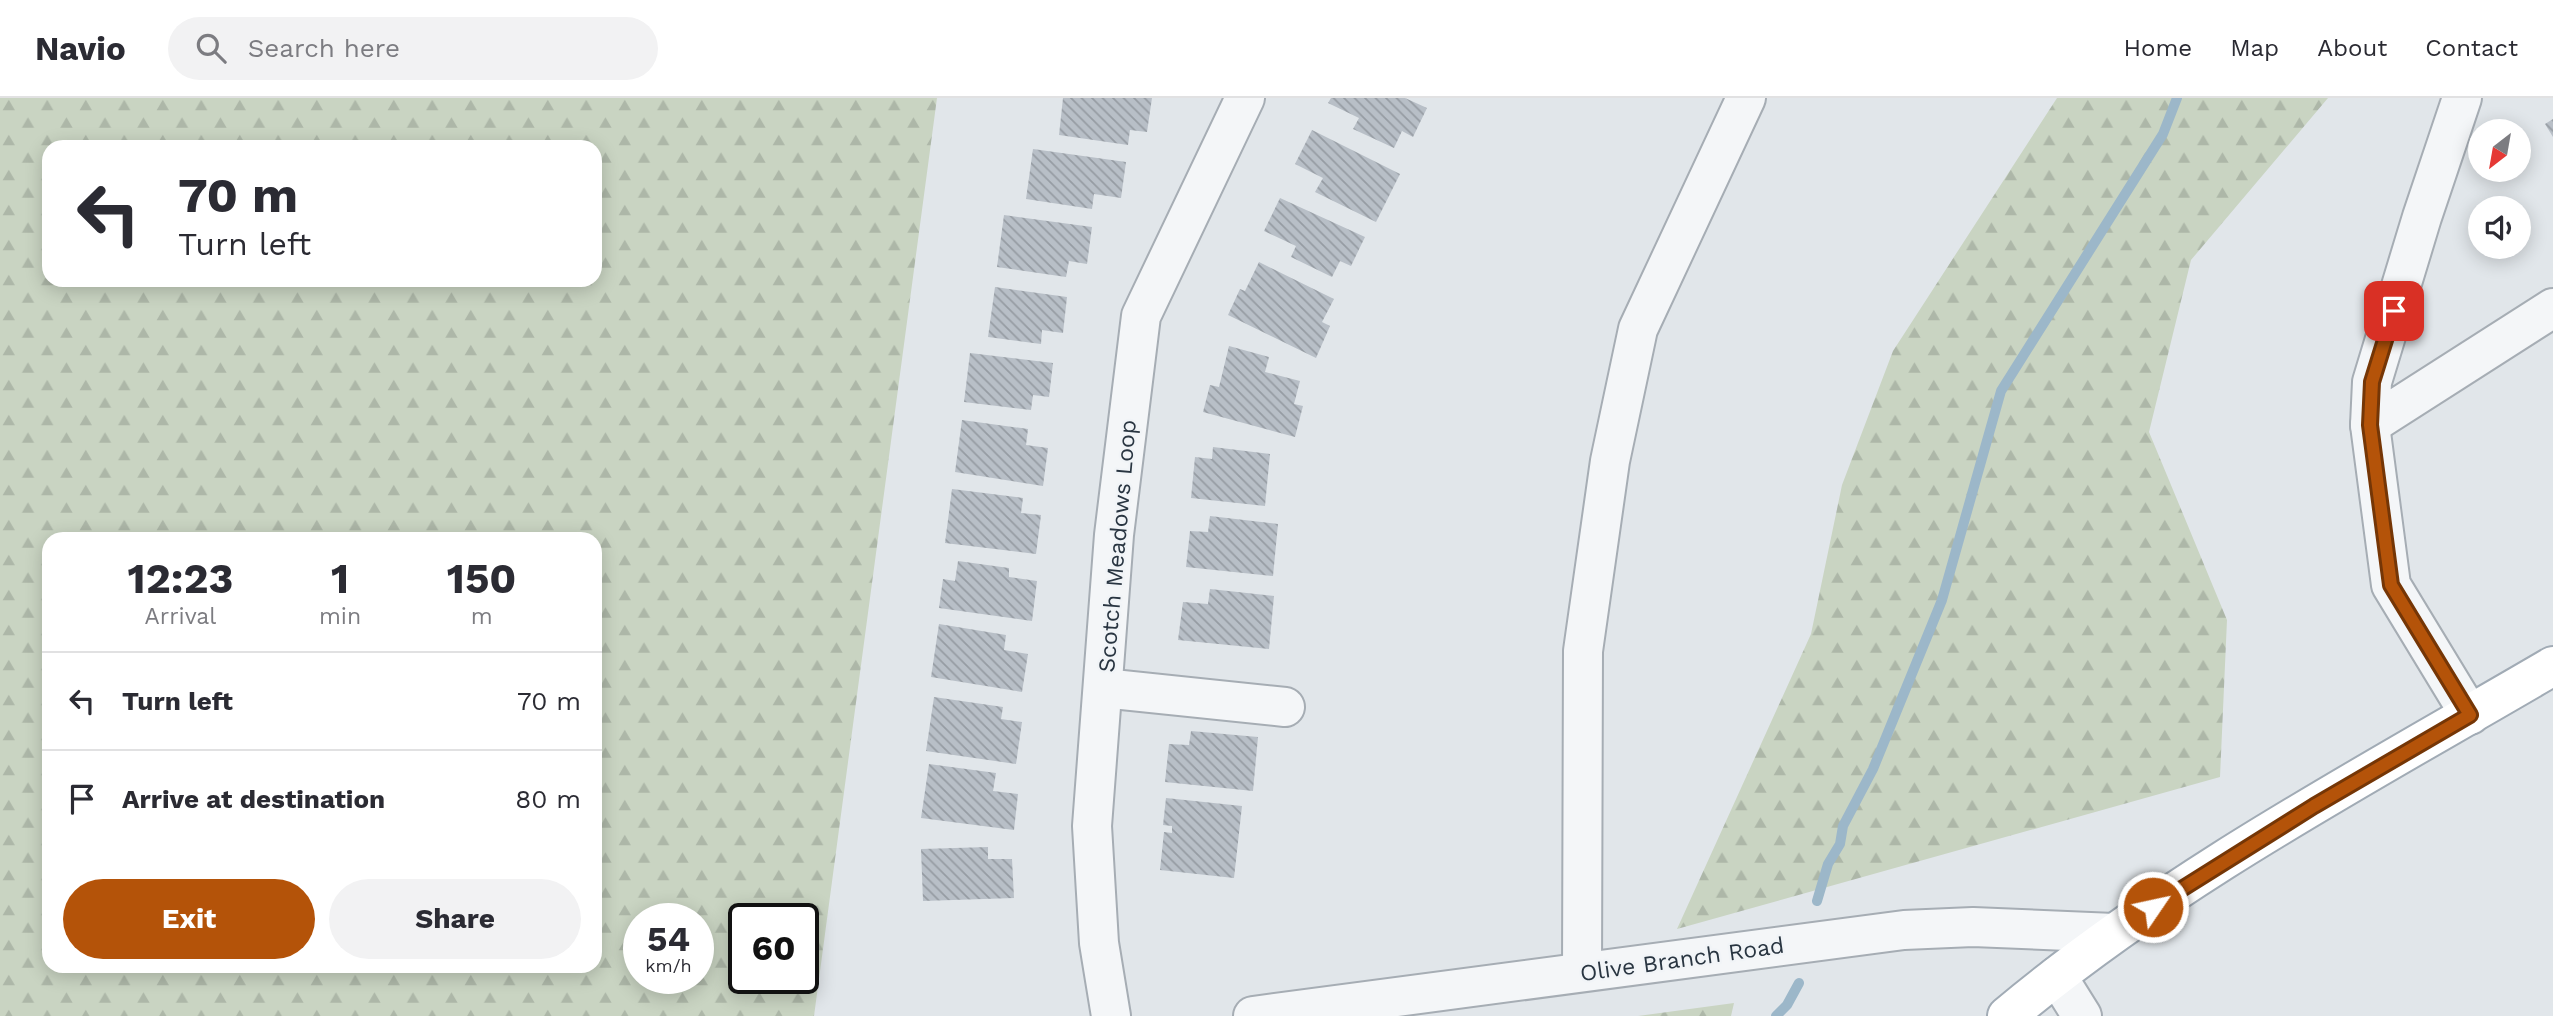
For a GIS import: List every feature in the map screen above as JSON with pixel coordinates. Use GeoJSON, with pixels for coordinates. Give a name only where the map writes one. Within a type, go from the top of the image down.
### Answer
{"type":"FeatureCollection","features":[{"type":"Feature","properties":{"kind":"main road"},"geometry":{"type":"LineString","coordinates":[[2007,1016],[2114,933],[2213,868],[2553,666]]}},
{"type":"Feature","properties":{"kind":"street","name":"Scotch Meadows Loop"},"geometry":{"type":"LineString","coordinates":[[1111,1016],[1099,943],[1093,826],[1114,536],[1141,316],[1245,98]]}},
{"type":"Feature","properties":{"kind":"street"},"geometry":{"type":"LineString","coordinates":[[1582,972],[1583,651],[1610,461],[1638,329],[1746,98]]}},
{"type":"Feature","properties":{"kind":"street"},"geometry":{"type":"LineString","coordinates":[[2462,98],[2422,217],[2372,382],[2370,425],[2391,585],[2470,715]]}},
{"type":"Feature","properties":{"kind":"street"},"geometry":{"type":"LineString","coordinates":[[2370,425],[2553,308]]}},
{"type":"Feature","properties":{"kind":"street"},"geometry":{"type":"LineString","coordinates":[[1103,688],[1286,707]]}},
{"type":"Feature","properties":{"kind":"street","name":"Olive Branch Road"},"geometry":{"type":"LineString","coordinates":[[1253,1016],[1904,930],[1973,927],[2114,933]]}},
{"type":"Feature","properties":{"kind":"street"},"geometry":{"type":"LineString","coordinates":[[2057,976],[2082,1016]]}},
{"type":"Feature","properties":{"kind":"green space"},"geometry":{"type":"Polygon","coordinates":[[[0,98],[937,98],[819,979],[819,903],[728,903],[728,994],[817,994],[814,1016],[0,1016],[0,98]]]}},
{"type":"Feature","properties":{"kind":"green space"},"geometry":{"type":"Polygon","coordinates":[[[2057,98],[2328,98],[2191,260],[2149,432],[2227,620],[2220,777],[1677,929],[1811,634],[1842,485],[1893,351],[2057,98]]]}},
{"type":"Feature","properties":{"kind":"green space"},"geometry":{"type":"Polygon","coordinates":[[[1734,1003],[1731,1016],[1638,1016],[1734,1003]]]}},
{"type":"Feature","properties":{"kind":"building"},"geometry":{"type":"Polygon","coordinates":[[[1063,98],[1152,98],[1147,132],[1130,130],[1128,145],[1059,135],[1063,98]]]}},
{"type":"Feature","properties":{"kind":"building"},"geometry":{"type":"Polygon","coordinates":[[[1331,98],[1405,98],[1427,108],[1413,137],[1402,131],[1394,148],[1353,129],[1359,118],[1328,103],[1331,98]]]}},
{"type":"Feature","properties":{"kind":"building"},"geometry":{"type":"Polygon","coordinates":[[[2553,119],[2553,137],[2545,124],[2553,119]]]}},
{"type":"Feature","properties":{"kind":"building"},"geometry":{"type":"Polygon","coordinates":[[[1312,130],[1400,174],[1376,222],[1315,192],[1323,178],[1295,164],[1312,130]]]}},
{"type":"Feature","properties":{"kind":"building"},"geometry":{"type":"Polygon","coordinates":[[[1033,149],[1126,162],[1121,198],[1094,194],[1092,209],[1026,199],[1033,149]]]}},
{"type":"Feature","properties":{"kind":"building"},"geometry":{"type":"Polygon","coordinates":[[[1280,198],[1365,237],[1351,266],[1340,261],[1332,277],[1291,257],[1296,246],[1264,231],[1280,198]]]}},
{"type":"Feature","properties":{"kind":"building"},"geometry":{"type":"Polygon","coordinates":[[[1004,215],[1092,227],[1087,264],[1069,261],[1066,277],[997,267],[1004,215]]]}},
{"type":"Feature","properties":{"kind":"building"},"geometry":{"type":"Polygon","coordinates":[[[1259,262],[1334,299],[1322,322],[1330,326],[1316,358],[1228,315],[1240,289],[1245,291],[1259,262]]]}},
{"type":"Feature","properties":{"kind":"building"},"geometry":{"type":"Polygon","coordinates":[[[995,287],[1067,297],[1063,333],[1042,330],[1041,344],[988,337],[995,287]]]}},
{"type":"Feature","properties":{"kind":"building"},"geometry":{"type":"Polygon","coordinates":[[[1229,346],[1269,357],[1265,372],[1300,381],[1294,404],[1303,406],[1295,437],[1203,412],[1210,385],[1219,387],[1229,346]]]}},
{"type":"Feature","properties":{"kind":"building"},"geometry":{"type":"Polygon","coordinates":[[[970,353],[1053,363],[1049,397],[1033,395],[1031,410],[964,402],[970,353]]]}},
{"type":"Feature","properties":{"kind":"building"},"geometry":{"type":"Polygon","coordinates":[[[962,420],[1028,429],[1026,445],[1048,448],[1043,486],[955,472],[962,420]]]}},
{"type":"Feature","properties":{"kind":"building"},"geometry":{"type":"Polygon","coordinates":[[[1213,447],[1270,454],[1265,506],[1191,498],[1195,457],[1212,459],[1213,447]]]}},
{"type":"Feature","properties":{"kind":"building"},"geometry":{"type":"Polygon","coordinates":[[[952,489],[1023,498],[1021,513],[1041,515],[1036,554],[945,543],[952,489]]]}},
{"type":"Feature","properties":{"kind":"building"},"geometry":{"type":"Polygon","coordinates":[[[1210,516],[1278,524],[1273,576],[1186,567],[1190,531],[1208,532],[1210,516]]]}},
{"type":"Feature","properties":{"kind":"building"},"geometry":{"type":"Polygon","coordinates":[[[958,561],[1009,568],[1009,577],[1037,581],[1032,621],[939,608],[943,579],[955,581],[958,561]]]}},
{"type":"Feature","properties":{"kind":"building"},"geometry":{"type":"Polygon","coordinates":[[[1210,589],[1274,596],[1269,649],[1178,640],[1183,602],[1208,604],[1210,589]]]}},
{"type":"Feature","properties":{"kind":"building"},"geometry":{"type":"Polygon","coordinates":[[[939,624],[1006,635],[1004,650],[1028,654],[1022,692],[931,677],[939,624]]]}},
{"type":"Feature","properties":{"kind":"building"},"geometry":{"type":"Polygon","coordinates":[[[934,697],[1003,707],[1001,719],[1022,722],[1016,764],[926,751],[934,697]]]}},
{"type":"Feature","properties":{"kind":"building"},"geometry":{"type":"Polygon","coordinates":[[[1191,731],[1258,737],[1253,791],[1165,782],[1169,744],[1189,745],[1191,731]]]}},
{"type":"Feature","properties":{"kind":"building"},"geometry":{"type":"Polygon","coordinates":[[[929,764],[996,773],[993,791],[1018,794],[1014,830],[921,818],[929,764]]]}},
{"type":"Feature","properties":{"kind":"building"},"geometry":{"type":"Polygon","coordinates":[[[1166,798],[1242,806],[1234,878],[1160,870],[1164,832],[1172,833],[1172,826],[1163,825],[1166,798]]]}},
{"type":"Feature","properties":{"kind":"building"},"geometry":{"type":"Polygon","coordinates":[[[988,847],[988,859],[1012,859],[1014,898],[923,901],[921,849],[988,847]]]}},
{"type":"Feature","properties":{"kind":"waterway"},"geometry":{"type":"LineString","coordinates":[[1817,901],[1828,864],[1840,844],[1843,826],[1873,769],[1942,600],[2001,391],[2163,134],[2177,98]]}},
{"type":"Feature","properties":{"kind":"waterway"},"geometry":{"type":"LineString","coordinates":[[1776,1016],[1787,1005],[1799,983]]}},
{"type":"Feature","properties":{"kind":"route"},"geometry":{"type":"LineString","coordinates":[[2153,907],[2314,806],[2470,715],[2391,585],[2370,425],[2372,382],[2394,311]]}}]}
